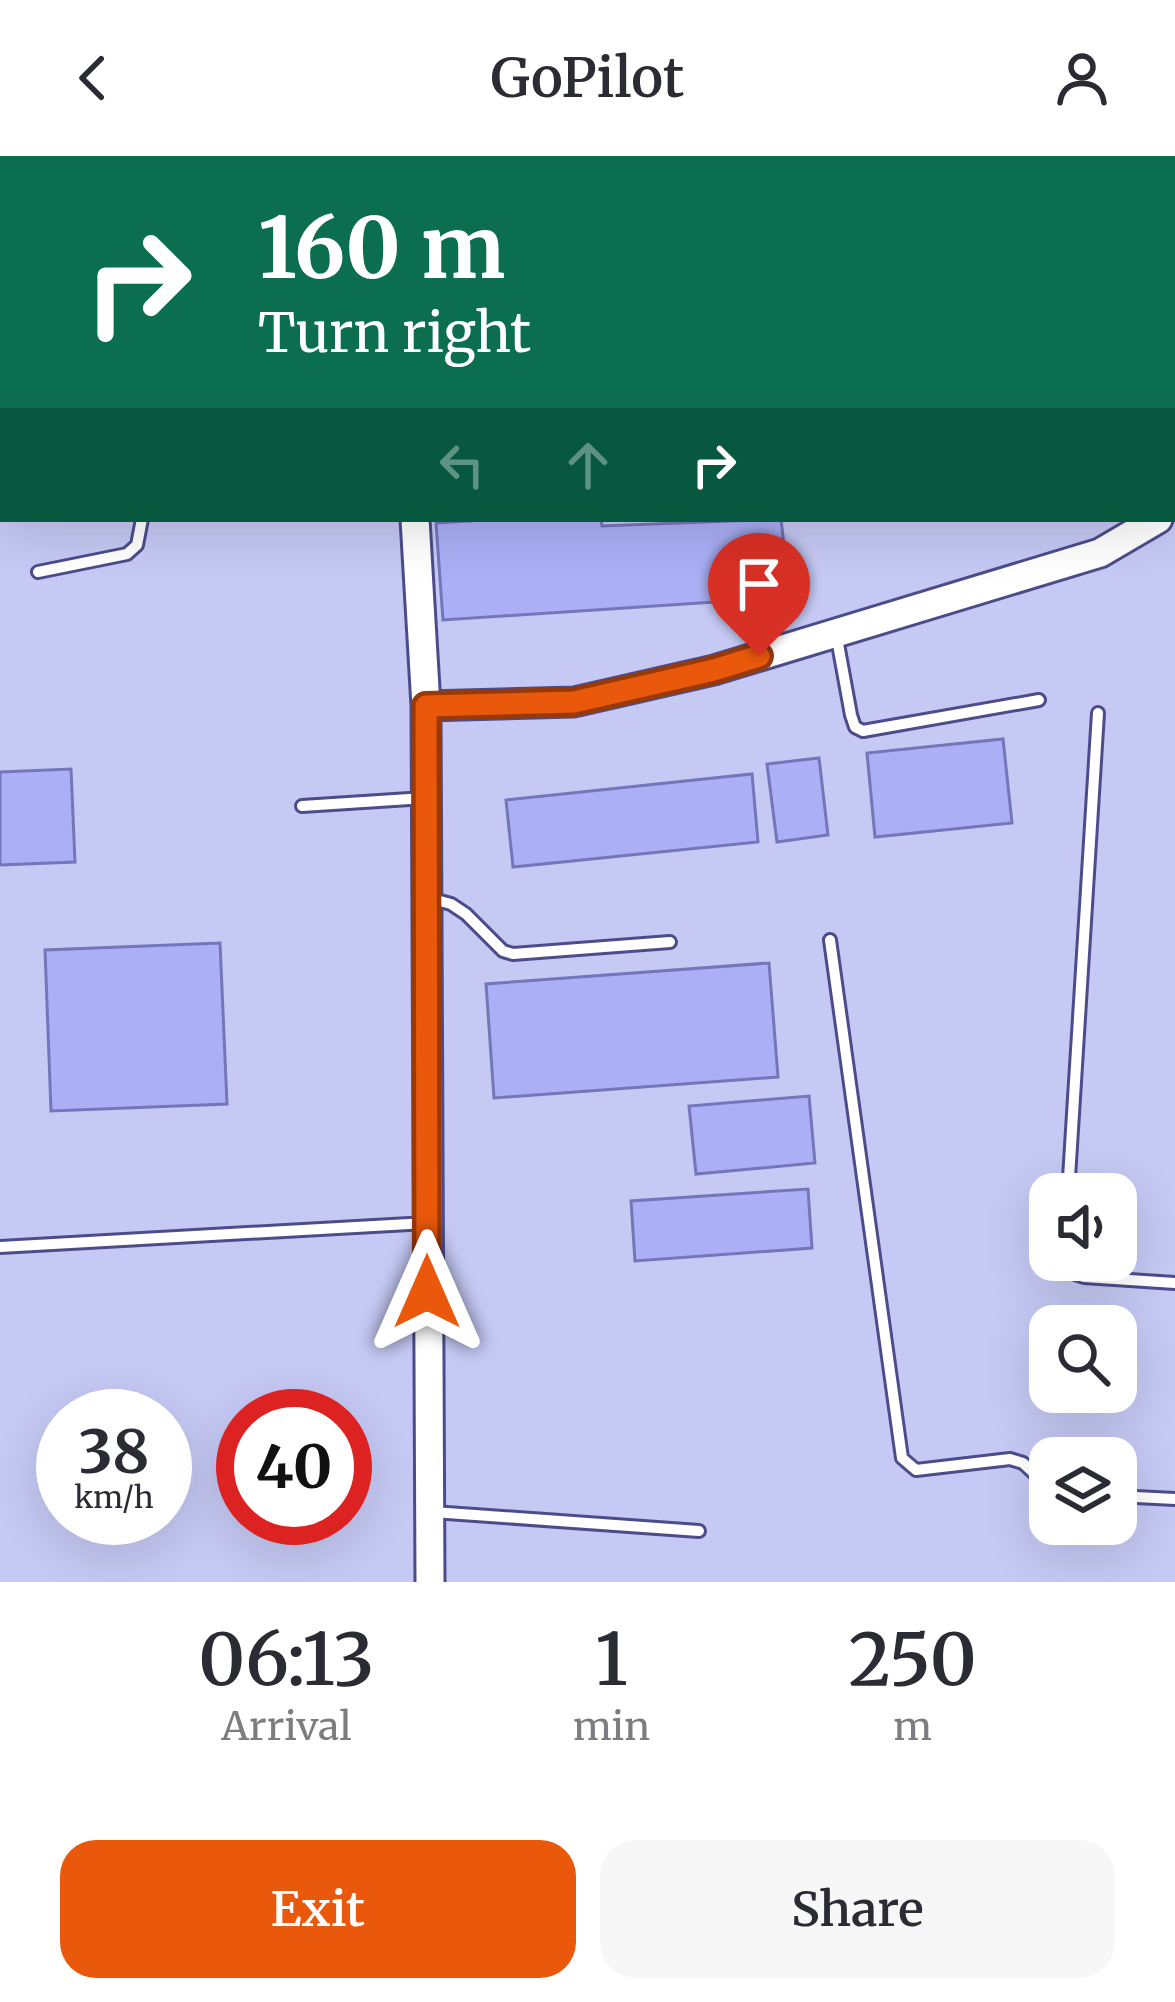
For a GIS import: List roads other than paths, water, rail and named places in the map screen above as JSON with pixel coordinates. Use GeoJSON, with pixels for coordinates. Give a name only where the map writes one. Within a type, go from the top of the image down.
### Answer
{"type":"FeatureCollection","features":[{"type":"Feature","properties":{"kind":"street"},"geometry":{"type":"LineString","coordinates":[[415,522],[426,706],[430,1582]]}},
{"type":"Feature","properties":{"kind":"street"},"geometry":{"type":"LineString","coordinates":[[426,706],[574,702],[714,670],[1100,553],[1153,522]]}},
{"type":"Feature","properties":{"kind":"lane"},"geometry":{"type":"LineString","coordinates":[[38,572],[127,554],[137,545],[141,522]]}},
{"type":"Feature","properties":{"kind":"lane"},"geometry":{"type":"LineString","coordinates":[[836,632],[854,727],[863,731],[1039,700]]}},
{"type":"Feature","properties":{"kind":"lane"},"geometry":{"type":"LineString","coordinates":[[1069,1173],[1098,713]]}},
{"type":"Feature","properties":{"kind":"lane"},"geometry":{"type":"LineString","coordinates":[[302,806],[427,798]]}},
{"type":"Feature","properties":{"kind":"lane"},"geometry":{"type":"LineString","coordinates":[[428,898],[452,904],[503,951],[513,954],[670,942]]}},
{"type":"Feature","properties":{"kind":"lane"},"geometry":{"type":"LineString","coordinates":[[830,940],[902,1457],[916,1470],[1010,1459],[1029,1468]]}},
{"type":"Feature","properties":{"kind":"lane"},"geometry":{"type":"LineString","coordinates":[[0,1247],[427,1223]]}},
{"type":"Feature","properties":{"kind":"lane"},"geometry":{"type":"LineString","coordinates":[[1137,1280],[1175,1283]]}},
{"type":"Feature","properties":{"kind":"lane"},"geometry":{"type":"LineString","coordinates":[[1137,1497],[1175,1499]]}},
{"type":"Feature","properties":{"kind":"lane"},"geometry":{"type":"LineString","coordinates":[[428,1511],[699,1531]]}}]}
